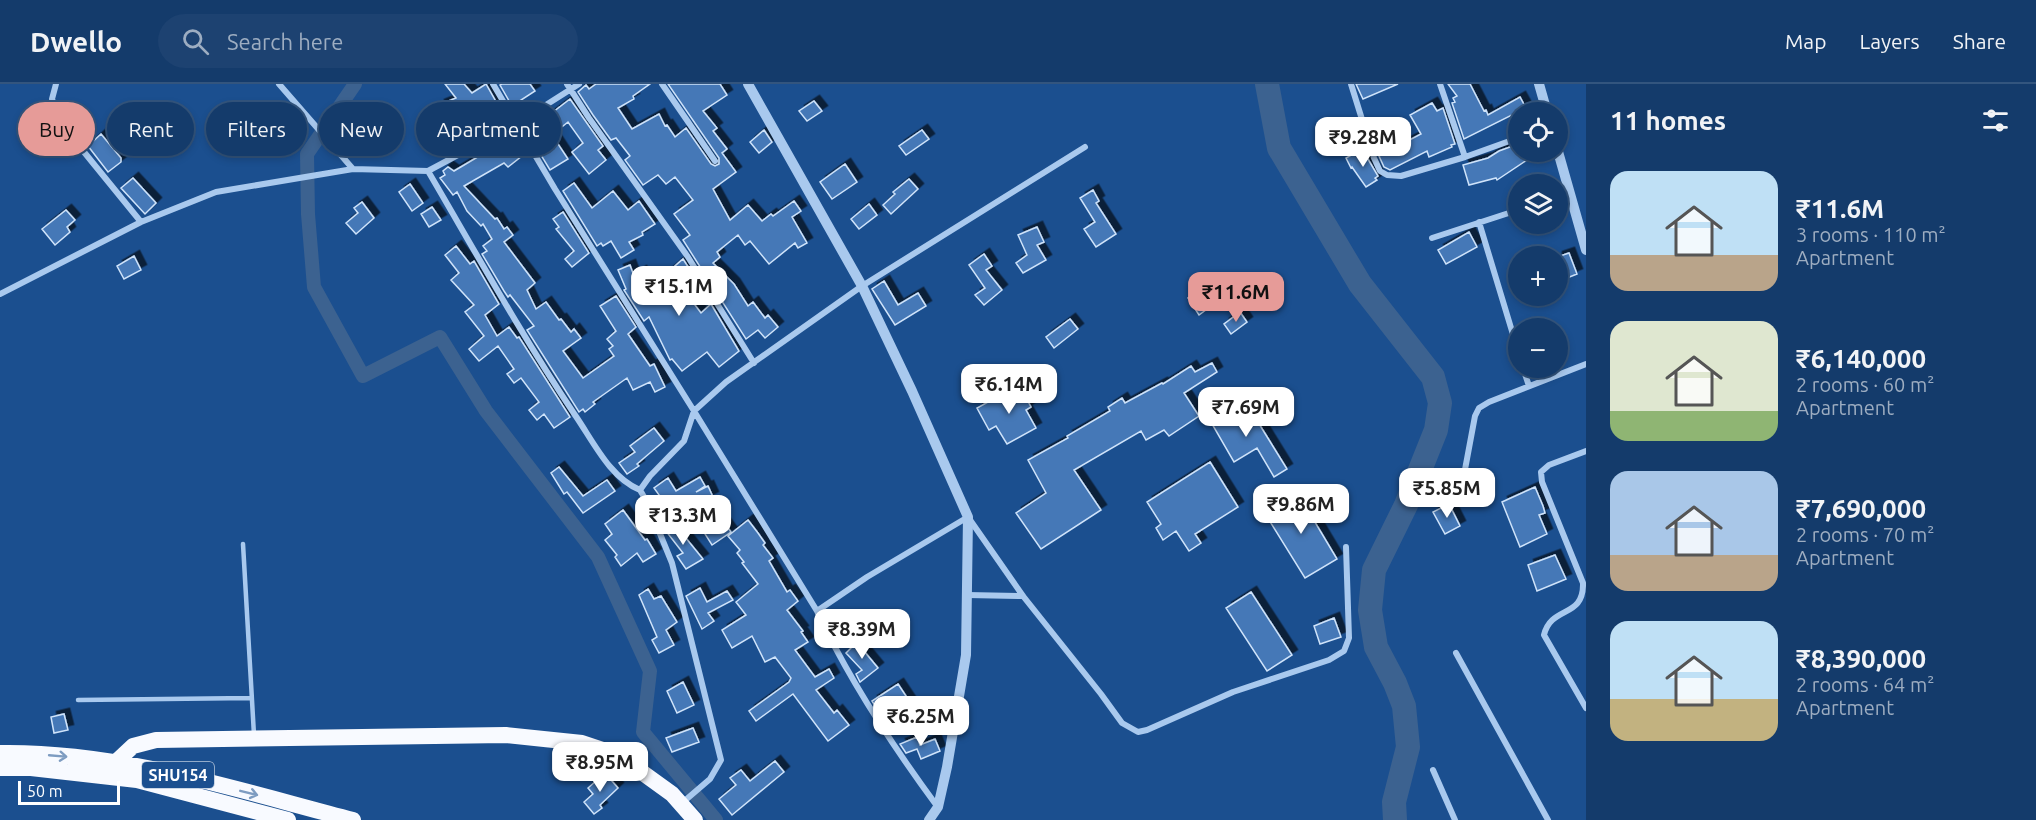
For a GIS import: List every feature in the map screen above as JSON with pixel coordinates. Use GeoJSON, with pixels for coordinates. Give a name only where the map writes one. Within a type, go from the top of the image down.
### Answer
{"type":"FeatureCollection","features":[{"type":"Feature","properties":{"kind":"highway"},"geometry":{"type":"LineString","coordinates":[[117,761],[133,746],[143,742],[254,738],[506,735],[582,743],[618,755],[684,801],[695,820]]}},
{"type":"Feature","properties":{"kind":"highway","name":"SHU154"},"geometry":{"type":"LineString","coordinates":[[0,753],[117,761],[352,820]]}},
{"type":"Feature","properties":{"kind":"highway"},"geometry":{"type":"LineString","coordinates":[[0,768],[31,768],[137,780],[288,820]]}},
{"type":"Feature","properties":{"kind":"street"},"geometry":{"type":"LineString","coordinates":[[56,84],[52,99],[62,125],[141,222]]}},
{"type":"Feature","properties":{"kind":"street"},"geometry":{"type":"LineString","coordinates":[[279,84],[353,170]]}},
{"type":"Feature","properties":{"kind":"street"},"geometry":{"type":"LineString","coordinates":[[493,84],[503,102]]}},
{"type":"Feature","properties":{"kind":"street"},"geometry":{"type":"LineString","coordinates":[[548,102],[569,87],[579,84]]}},
{"type":"Feature","properties":{"kind":"street"},"geometry":{"type":"LineString","coordinates":[[662,84],[715,160]]}},
{"type":"Feature","properties":{"kind":"street"},"geometry":{"type":"LineString","coordinates":[[748,84],[862,286],[968,517],[1023,596],[1122,723],[1138,732],[1147,730],[1233,692],[1329,660],[1344,651],[1349,638],[1346,547]]}},
{"type":"Feature","properties":{"kind":"street"},"geometry":{"type":"LineString","coordinates":[[1351,84],[1374,158],[1380,171],[1387,175],[1401,176],[1508,142]]}},
{"type":"Feature","properties":{"kind":"street"},"geometry":{"type":"LineString","coordinates":[[1440,84],[1465,157]]}},
{"type":"Feature","properties":{"kind":"street"},"geometry":{"type":"LineString","coordinates":[[1539,84],[1544,102]]}},
{"type":"Feature","properties":{"kind":"street"},"geometry":{"type":"LineString","coordinates":[[569,87],[688,257],[754,363]]}},
{"type":"Feature","properties":{"kind":"street"},"geometry":{"type":"LineString","coordinates":[[640,490],[650,476],[684,441],[694,411],[726,382],[862,286],[1084,147]]}},
{"type":"Feature","properties":{"kind":"street"},"geometry":{"type":"LineString","coordinates":[[0,294],[141,222],[216,192],[353,170],[428,171],[456,156]]}},
{"type":"Feature","properties":{"kind":"street"},"geometry":{"type":"LineString","coordinates":[[536,156],[817,611],[830,640],[900,756],[938,807]]}},
{"type":"Feature","properties":{"kind":"street"},"geometry":{"type":"LineString","coordinates":[[1561,162],[1586,250]]}},
{"type":"Feature","properties":{"kind":"street"},"geometry":{"type":"LineString","coordinates":[[428,171],[536,357],[610,465],[628,486],[640,490],[672,562],[721,760],[710,779],[684,801]]}},
{"type":"Feature","properties":{"kind":"street"},"geometry":{"type":"LineString","coordinates":[[1432,238],[1508,213]]}},
{"type":"Feature","properties":{"kind":"street"},"geometry":{"type":"LineString","coordinates":[[1479,222],[1508,318]]}},
{"type":"Feature","properties":{"kind":"street"},"geometry":{"type":"LineString","coordinates":[[1461,491],[1474,416],[1479,408],[1586,363]]}},
{"type":"Feature","properties":{"kind":"street"},"geometry":{"type":"LineString","coordinates":[[1526,378],[1529,386]]}},
{"type":"Feature","properties":{"kind":"street"},"geometry":{"type":"LineString","coordinates":[[1586,451],[1549,465],[1541,472],[1542,482],[1583,583],[1580,603],[1556,617],[1546,626],[1544,635],[1586,708]]}},
{"type":"Feature","properties":{"kind":"street"},"geometry":{"type":"LineString","coordinates":[[929,820],[938,807],[947,767],[966,654],[968,517]]}},
{"type":"Feature","properties":{"kind":"street"},"geometry":{"type":"LineString","coordinates":[[817,611],[867,577],[968,517]]}},
{"type":"Feature","properties":{"kind":"street"},"geometry":{"type":"LineString","coordinates":[[967,595],[1023,596]]}},
{"type":"Feature","properties":{"kind":"street"},"geometry":{"type":"LineString","coordinates":[[1456,653],[1548,820]]}},
{"type":"Feature","properties":{"kind":"street"},"geometry":{"type":"LineString","coordinates":[[1433,770],[1455,820]]}},
{"type":"Feature","properties":{"kind":"lane"},"geometry":{"type":"LineString","coordinates":[[243,543],[254,738]]}},
{"type":"Feature","properties":{"kind":"lane"},"geometry":{"type":"LineString","coordinates":[[78,700],[251,698]]}},
{"type":"Feature","properties":{"kind":"building"},"geometry":{"type":"Polygon","coordinates":[[[445,84],[464,84],[472,93],[486,84],[496,102],[446,102],[456,98],[445,84]]]}},
{"type":"Feature","properties":{"kind":"building"},"geometry":{"type":"Polygon","coordinates":[[[530,84],[535,91],[518,102],[510,102],[500,85],[530,84]]]}},
{"type":"Feature","properties":{"kind":"building"},"geometry":{"type":"Polygon","coordinates":[[[596,84],[650,84],[633,96],[634,99],[618,108],[632,129],[659,114],[665,126],[667,125],[675,137],[686,128],[711,164],[715,166],[719,164],[719,158],[668,84],[720,84],[727,95],[703,111],[717,128],[713,131],[727,149],[722,153],[736,172],[713,189],[730,220],[748,205],[762,221],[794,201],[801,211],[792,217],[807,243],[798,248],[795,243],[769,264],[750,241],[745,245],[738,235],[717,252],[720,257],[713,263],[734,284],[748,306],[753,302],[765,318],[768,315],[778,327],[765,338],[758,330],[746,339],[683,240],[690,235],[674,214],[693,200],[675,177],[666,184],[658,175],[643,185],[625,160],[630,156],[616,138],[611,140],[578,92],[586,85],[589,89],[596,84]]]}},
{"type":"Feature","properties":{"kind":"building"},"geometry":{"type":"Polygon","coordinates":[[[1356,84],[1398,84],[1363,99],[1356,84]]]}},
{"type":"Feature","properties":{"kind":"building"},"geometry":{"type":"Polygon","coordinates":[[[1448,84],[1470,84],[1488,115],[1508,104],[1508,117],[1464,139],[1452,103],[1455,102],[1453,98],[1457,96],[1448,84]]]}},
{"type":"Feature","properties":{"kind":"building"},"geometry":{"type":"Polygon","coordinates":[[[1520,97],[1523,102],[1511,102],[1520,97]]]}},
{"type":"Feature","properties":{"kind":"building"},"geometry":{"type":"Polygon","coordinates":[[[570,99],[603,146],[598,150],[606,160],[589,174],[572,152],[583,143],[568,122],[561,128],[561,106],[570,99]]]}},
{"type":"Feature","properties":{"kind":"building"},"geometry":{"type":"Polygon","coordinates":[[[814,101],[822,111],[807,121],[799,111],[814,101]]]}},
{"type":"Feature","properties":{"kind":"building"},"geometry":{"type":"Polygon","coordinates":[[[1432,103],[1437,111],[1443,108],[1455,144],[1429,157],[1427,151],[1390,170],[1384,167],[1379,156],[1421,134],[1410,115],[1432,103]]]}},
{"type":"Feature","properties":{"kind":"building"},"geometry":{"type":"Polygon","coordinates":[[[764,130],[772,142],[759,153],[750,142],[764,130]]]}},
{"type":"Feature","properties":{"kind":"building"},"geometry":{"type":"Polygon","coordinates":[[[922,130],[929,139],[906,155],[899,146],[922,130]]]}},
{"type":"Feature","properties":{"kind":"building"},"geometry":{"type":"Polygon","coordinates":[[[101,134],[107,141],[107,156],[121,158],[121,162],[108,172],[95,155],[95,140],[101,134]]]}},
{"type":"Feature","properties":{"kind":"building"},"geometry":{"type":"Polygon","coordinates":[[[561,148],[568,159],[550,170],[542,156],[561,156],[561,148]]]}},
{"type":"Feature","properties":{"kind":"building"},"geometry":{"type":"Polygon","coordinates":[[[1508,148],[1508,162],[1524,162],[1497,180],[1496,178],[1469,185],[1463,165],[1488,158],[1508,148]]]}},
{"type":"Feature","properties":{"kind":"building"},"geometry":{"type":"Polygon","coordinates":[[[1362,149],[1378,176],[1375,178],[1377,180],[1366,187],[1346,158],[1362,149]]]}},
{"type":"Feature","properties":{"kind":"building"},"geometry":{"type":"Polygon","coordinates":[[[479,156],[522,156],[508,167],[504,163],[464,186],[495,219],[497,218],[504,229],[507,227],[513,235],[504,242],[535,283],[527,290],[536,309],[546,302],[559,320],[561,319],[571,332],[574,329],[581,338],[563,351],[583,378],[614,356],[609,349],[613,346],[607,339],[616,331],[600,306],[616,296],[636,327],[628,334],[650,366],[654,364],[665,387],[655,392],[650,382],[633,390],[627,378],[593,402],[595,404],[585,412],[583,409],[579,412],[527,330],[534,326],[510,295],[508,297],[482,254],[487,251],[483,246],[492,239],[483,224],[481,226],[467,211],[457,192],[453,195],[440,178],[445,175],[443,171],[448,167],[454,171],[479,156]]]}},
{"type":"Feature","properties":{"kind":"building"},"geometry":{"type":"Polygon","coordinates":[[[845,164],[857,182],[832,199],[820,182],[845,164]]]}},
{"type":"Feature","properties":{"kind":"building"},"geometry":{"type":"Polygon","coordinates":[[[133,178],[156,203],[145,214],[121,188],[133,178]]]}},
{"type":"Feature","properties":{"kind":"building"},"geometry":{"type":"Polygon","coordinates":[[[909,179],[918,189],[891,214],[883,205],[895,194],[893,192],[909,179]]]}},
{"type":"Feature","properties":{"kind":"building"},"geometry":{"type":"Polygon","coordinates":[[[574,183],[592,208],[613,191],[628,210],[639,201],[655,224],[642,232],[643,235],[629,242],[634,250],[621,258],[611,241],[603,246],[601,243],[597,246],[563,191],[574,183]]]}},
{"type":"Feature","properties":{"kind":"building"},"geometry":{"type":"Polygon","coordinates":[[[410,184],[423,203],[412,211],[399,192],[410,184]]]}},
{"type":"Feature","properties":{"kind":"building"},"geometry":{"type":"Polygon","coordinates":[[[1093,190],[1099,201],[1096,203],[1116,234],[1096,247],[1084,229],[1095,222],[1080,198],[1093,190]]]}},
{"type":"Feature","properties":{"kind":"building"},"geometry":{"type":"Polygon","coordinates":[[[362,202],[374,218],[356,234],[346,223],[358,213],[354,208],[362,202]]]}},
{"type":"Feature","properties":{"kind":"building"},"geometry":{"type":"Polygon","coordinates":[[[869,204],[877,215],[859,229],[851,219],[869,204]]]}},
{"type":"Feature","properties":{"kind":"building"},"geometry":{"type":"Polygon","coordinates":[[[432,207],[441,220],[429,227],[421,214],[432,207]]]}},
{"type":"Feature","properties":{"kind":"building"},"geometry":{"type":"Polygon","coordinates":[[[66,210],[75,220],[67,227],[70,232],[55,245],[42,229],[66,210]]]}},
{"type":"Feature","properties":{"kind":"building"},"geometry":{"type":"Polygon","coordinates":[[[563,212],[589,253],[572,267],[565,259],[574,251],[556,229],[559,227],[553,219],[563,212]]]}},
{"type":"Feature","properties":{"kind":"building"},"geometry":{"type":"Polygon","coordinates":[[[1037,227],[1044,242],[1037,245],[1046,260],[1023,273],[1016,263],[1027,255],[1018,235],[1037,227]]]}},
{"type":"Feature","properties":{"kind":"building"},"geometry":{"type":"Polygon","coordinates":[[[1469,232],[1477,247],[1446,264],[1438,250],[1469,232]]]}},
{"type":"Feature","properties":{"kind":"building"},"geometry":{"type":"Polygon","coordinates":[[[456,246],[470,264],[474,261],[499,304],[485,315],[497,336],[509,327],[517,338],[519,337],[570,417],[554,428],[544,414],[537,420],[529,410],[539,402],[521,378],[514,383],[507,374],[514,369],[498,346],[479,361],[469,349],[484,336],[465,312],[474,305],[451,280],[459,273],[445,255],[456,246]]]}},
{"type":"Feature","properties":{"kind":"building"},"geometry":{"type":"Polygon","coordinates":[[[1568,253],[1577,274],[1568,278],[1568,253]]]}},
{"type":"Feature","properties":{"kind":"building"},"geometry":{"type":"Polygon","coordinates":[[[984,254],[992,266],[986,270],[1002,290],[984,305],[975,295],[985,288],[969,265],[984,254]]]}},
{"type":"Feature","properties":{"kind":"building"},"geometry":{"type":"Polygon","coordinates":[[[134,256],[141,270],[124,279],[117,266],[134,256]]]}},
{"type":"Feature","properties":{"kind":"building"},"geometry":{"type":"Polygon","coordinates":[[[683,259],[698,282],[685,292],[701,313],[711,304],[739,351],[719,367],[707,352],[682,371],[672,359],[670,360],[649,317],[644,321],[624,290],[626,289],[618,270],[630,265],[634,276],[641,271],[652,286],[683,259]]]}},
{"type":"Feature","properties":{"kind":"building"},"geometry":{"type":"Polygon","coordinates":[[[884,281],[898,305],[918,293],[926,306],[895,325],[872,289],[884,281]]]}},
{"type":"Feature","properties":{"kind":"building"},"geometry":{"type":"Polygon","coordinates":[[[1207,285],[1218,301],[1199,315],[1188,298],[1207,285]]]}},
{"type":"Feature","properties":{"kind":"building"},"geometry":{"type":"Polygon","coordinates":[[[1240,312],[1247,322],[1231,334],[1224,324],[1240,312]]]}},
{"type":"Feature","properties":{"kind":"building"},"geometry":{"type":"Polygon","coordinates":[[[1070,319],[1078,329],[1054,348],[1046,337],[1070,319]]]}},
{"type":"Feature","properties":{"kind":"building"},"geometry":{"type":"Polygon","coordinates":[[[1212,363],[1217,372],[1184,393],[1199,416],[1169,436],[1164,430],[1146,440],[1141,431],[1074,470],[1101,510],[1041,549],[1016,513],[1046,493],[1028,460],[1110,411],[1108,407],[1122,398],[1125,403],[1163,384],[1191,366],[1195,372],[1212,363]]]}},
{"type":"Feature","properties":{"kind":"building"},"geometry":{"type":"Polygon","coordinates":[[[1019,385],[1031,407],[1026,410],[1036,428],[1007,444],[996,426],[989,430],[977,408],[1019,385]]]}},
{"type":"Feature","properties":{"kind":"building"},"geometry":{"type":"Polygon","coordinates":[[[1248,406],[1287,469],[1274,477],[1257,448],[1234,462],[1208,417],[1218,411],[1224,420],[1248,406]]]}},
{"type":"Feature","properties":{"kind":"building"},"geometry":{"type":"Polygon","coordinates":[[[654,428],[664,441],[637,464],[639,466],[627,474],[619,463],[635,452],[630,446],[654,428]]]}},
{"type":"Feature","properties":{"kind":"building"},"geometry":{"type":"Polygon","coordinates":[[[1210,462],[1238,507],[1195,534],[1201,543],[1189,551],[1176,531],[1163,540],[1156,528],[1161,524],[1147,502],[1210,462]]]}},
{"type":"Feature","properties":{"kind":"building"},"geometry":{"type":"Polygon","coordinates":[[[559,467],[583,496],[607,480],[615,491],[583,513],[567,492],[564,494],[551,473],[559,467]]]}},
{"type":"Feature","properties":{"kind":"building"},"geometry":{"type":"Polygon","coordinates":[[[700,477],[705,486],[696,492],[708,486],[713,497],[689,509],[682,499],[664,510],[659,500],[662,499],[654,488],[668,478],[676,491],[700,477]]]}},
{"type":"Feature","properties":{"kind":"building"},"geometry":{"type":"Polygon","coordinates":[[[1535,487],[1545,513],[1539,515],[1547,534],[1520,547],[1502,502],[1535,487]]]}},
{"type":"Feature","properties":{"kind":"building"},"geometry":{"type":"Polygon","coordinates":[[[1297,492],[1337,559],[1305,578],[1264,512],[1297,492]]]}},
{"type":"Feature","properties":{"kind":"building"},"geometry":{"type":"Polygon","coordinates":[[[1449,504],[1460,526],[1445,534],[1433,512],[1449,504]]]}},
{"type":"Feature","properties":{"kind":"building"},"geometry":{"type":"Polygon","coordinates":[[[623,510],[645,540],[647,539],[656,554],[643,562],[637,553],[621,566],[615,557],[617,555],[605,540],[612,534],[605,524],[623,510]]]}},
{"type":"Feature","properties":{"kind":"building"},"geometry":{"type":"Polygon","coordinates":[[[748,520],[765,543],[763,545],[773,558],[769,561],[787,592],[790,590],[798,601],[787,610],[803,631],[801,632],[808,642],[795,650],[815,677],[829,669],[834,678],[816,690],[834,713],[837,710],[849,725],[828,741],[793,694],[756,721],[749,711],[789,682],[791,678],[775,657],[765,662],[752,636],[732,648],[722,630],[746,615],[736,602],[758,584],[742,563],[744,562],[737,553],[740,550],[728,536],[748,520]]]}},
{"type":"Feature","properties":{"kind":"building"},"geometry":{"type":"Polygon","coordinates":[[[672,521],[703,559],[686,569],[677,556],[683,553],[662,526],[672,521]]]}},
{"type":"Feature","properties":{"kind":"building"},"geometry":{"type":"Polygon","coordinates":[[[723,521],[731,532],[712,545],[705,534],[723,521]]]}},
{"type":"Feature","properties":{"kind":"building"},"geometry":{"type":"Polygon","coordinates":[[[1555,555],[1566,579],[1537,591],[1528,565],[1555,555]]]}},
{"type":"Feature","properties":{"kind":"building"},"geometry":{"type":"Polygon","coordinates":[[[700,588],[707,602],[727,591],[733,600],[708,613],[714,621],[702,629],[686,596],[700,588]]]}},
{"type":"Feature","properties":{"kind":"building"},"geometry":{"type":"Polygon","coordinates":[[[648,589],[654,599],[661,596],[677,622],[666,630],[674,645],[659,653],[652,640],[657,637],[639,595],[648,589]]]}},
{"type":"Feature","properties":{"kind":"building"},"geometry":{"type":"Polygon","coordinates":[[[1251,592],[1292,655],[1267,671],[1226,608],[1251,592]]]}},
{"type":"Feature","properties":{"kind":"building"},"geometry":{"type":"Polygon","coordinates":[[[1334,618],[1341,637],[1320,644],[1314,626],[1334,618]]]}},
{"type":"Feature","properties":{"kind":"building"},"geometry":{"type":"Polygon","coordinates":[[[859,640],[867,648],[864,651],[878,668],[860,682],[856,674],[862,670],[846,653],[859,640]]]}},
{"type":"Feature","properties":{"kind":"building"},"geometry":{"type":"Polygon","coordinates":[[[683,682],[694,705],[677,713],[667,691],[683,682]]]}},
{"type":"Feature","properties":{"kind":"building"},"geometry":{"type":"Polygon","coordinates":[[[898,684],[912,705],[885,722],[872,701],[898,684]]]}},
{"type":"Feature","properties":{"kind":"building"},"geometry":{"type":"Polygon","coordinates":[[[64,714],[68,730],[54,733],[51,717],[64,714]]]}},
{"type":"Feature","properties":{"kind":"building"},"geometry":{"type":"Polygon","coordinates":[[[693,728],[699,742],[672,752],[666,738],[693,728]]]}},
{"type":"Feature","properties":{"kind":"building"},"geometry":{"type":"Polygon","coordinates":[[[917,737],[920,745],[935,739],[940,751],[921,759],[917,749],[906,753],[900,744],[917,737]]]}},
{"type":"Feature","properties":{"kind":"building"},"geometry":{"type":"Polygon","coordinates":[[[775,761],[784,772],[732,815],[719,799],[736,785],[730,778],[741,770],[750,781],[775,761]]]}},
{"type":"Feature","properties":{"kind":"building"},"geometry":{"type":"Polygon","coordinates":[[[605,773],[618,788],[600,805],[602,808],[594,814],[584,802],[593,794],[588,788],[605,773]]]}},
{"type":"Feature","properties":{"kind":"waterway"},"geometry":{"type":"LineString","coordinates":[[355,84],[307,154],[308,214],[314,287],[363,376],[440,337],[486,411],[598,557],[650,671],[643,732],[716,820]]}},
{"type":"Feature","properties":{"kind":"waterway"},"geometry":{"type":"LineString","coordinates":[[1267,84],[1279,148],[1360,284],[1433,377],[1440,403],[1436,430],[1406,505],[1374,570],[1370,610],[1376,647],[1404,706],[1408,747],[1394,802],[1395,820]]}}]}
